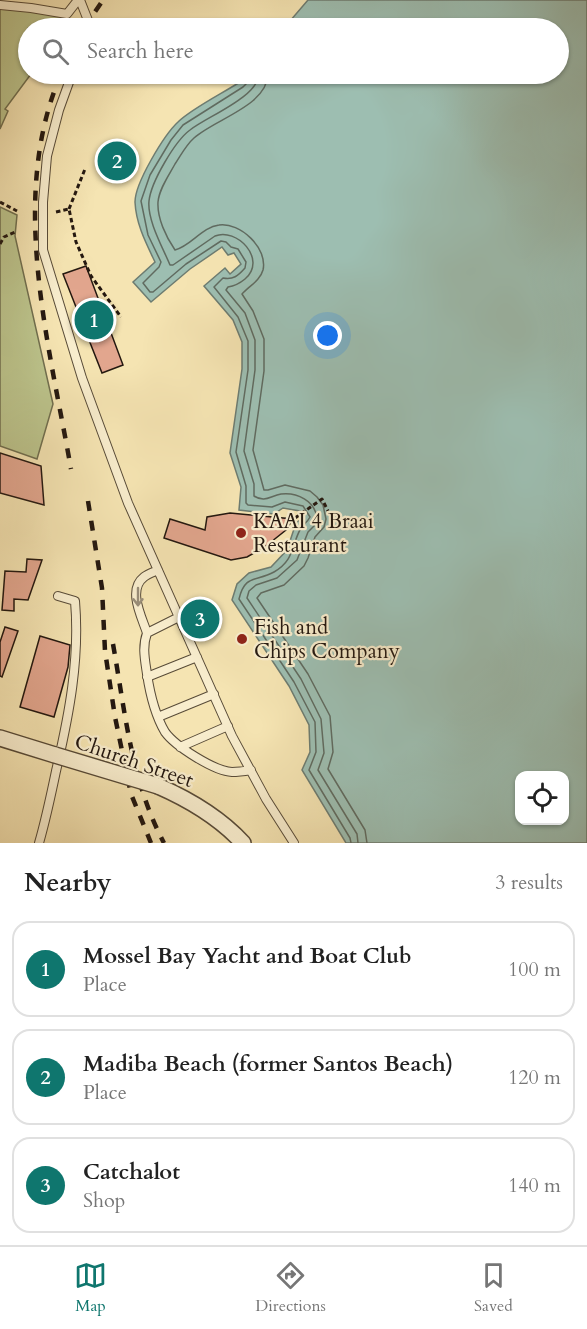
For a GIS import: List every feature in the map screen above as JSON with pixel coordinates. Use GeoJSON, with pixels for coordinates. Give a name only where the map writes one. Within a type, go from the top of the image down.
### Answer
{"type":"FeatureCollection","features":[{"type":"Feature","properties":{"kind":"street","name":"Church Street"},"geometry":{"type":"LineString","coordinates":[[0,738],[158,786],[204,809],[224,824],[243,843]]}},
{"type":"Feature","properties":{"kind":"lane"},"geometry":{"type":"LineString","coordinates":[[0,5],[67,14],[79,0],[87,18]]}},
{"type":"Feature","properties":{"kind":"lane"},"geometry":{"type":"LineString","coordinates":[[69,84],[47,156],[43,202],[43,250],[82,378],[129,503],[228,726],[250,770],[294,843]]}},
{"type":"Feature","properties":{"kind":"lane"},"geometry":{"type":"LineString","coordinates":[[158,570],[143,577],[136,593],[136,601],[147,633],[143,650],[147,677],[158,717],[166,734],[180,747],[220,769],[232,772],[250,770]]}},
{"type":"Feature","properties":{"kind":"lane"},"geometry":{"type":"LineString","coordinates":[[39,843],[74,683],[75,601],[58,596]]}},
{"type":"Feature","properties":{"kind":"lane"},"geometry":{"type":"LineString","coordinates":[[147,633],[179,617]]}},
{"type":"Feature","properties":{"kind":"lane"},"geometry":{"type":"LineString","coordinates":[[147,677],[197,657]]}},
{"type":"Feature","properties":{"kind":"lane"},"geometry":{"type":"LineString","coordinates":[[158,717],[214,694]]}},
{"type":"Feature","properties":{"kind":"lane"},"geometry":{"type":"LineString","coordinates":[[180,747],[228,726]]}},
{"type":"Feature","properties":{"kind":"path"},"geometry":{"type":"LineString","coordinates":[[85,169],[69,209],[76,242],[92,276],[121,317]]}},
{"type":"Feature","properties":{"kind":"path"},"geometry":{"type":"LineString","coordinates":[[0,202],[17,211]]}},
{"type":"Feature","properties":{"kind":"path"},"geometry":{"type":"LineString","coordinates":[[56,212],[69,209]]}},
{"type":"Feature","properties":{"kind":"path"},"geometry":{"type":"LineString","coordinates":[[0,244],[4,237],[15,232]]}},
{"type":"Feature","properties":{"kind":"path"},"geometry":{"type":"LineString","coordinates":[[295,518],[322,499],[328,511]]}},
{"type":"Feature","properties":{"kind":"green space"},"geometry":{"type":"Polygon","coordinates":[[[0,5],[67,14],[65,18],[18,18],[18,84],[24,84],[5,109],[8,111],[0,129],[0,5]]]}},
{"type":"Feature","properties":{"kind":"green space"},"geometry":{"type":"Polygon","coordinates":[[[0,207],[17,215],[15,236],[53,404],[37,459],[0,446],[0,207]]]}},
{"type":"Feature","properties":{"kind":"water"},"geometry":{"type":"Polygon","coordinates":[[[308,0],[587,0],[587,843],[346,843],[302,770],[310,752],[309,725],[289,686],[232,600],[237,584],[249,573],[271,567],[287,550],[296,523],[304,517],[300,511],[283,508],[274,514],[239,510],[241,487],[230,453],[242,369],[242,342],[233,320],[204,286],[225,268],[230,274],[241,264],[234,253],[228,255],[222,247],[190,269],[151,302],[133,282],[155,262],[139,226],[136,194],[151,160],[165,137],[184,117],[237,84],[569,84],[569,18],[293,18],[308,0]]]}},
{"type":"Feature","properties":{"kind":"building"},"geometry":{"type":"Polygon","coordinates":[[[86,266],[123,365],[102,373],[63,274],[86,266]]]}},
{"type":"Feature","properties":{"kind":"building"},"geometry":{"type":"Polygon","coordinates":[[[0,453],[41,466],[44,505],[0,493],[0,453]]]}},
{"type":"Feature","properties":{"kind":"building","name":"KAAI 4 Braai Restaurant"},"geometry":{"type":"Polygon","coordinates":[[[230,513],[293,519],[286,530],[266,546],[247,557],[231,560],[164,538],[170,519],[205,530],[207,517],[230,513]]]}},
{"type":"Feature","properties":{"kind":"building"},"geometry":{"type":"Polygon","coordinates":[[[27,559],[42,560],[28,600],[14,599],[14,611],[2,610],[5,571],[26,572],[27,559]]]}},
{"type":"Feature","properties":{"kind":"building"},"geometry":{"type":"Polygon","coordinates":[[[5,627],[18,631],[2,677],[0,676],[0,642],[5,627]]]}},
{"type":"Feature","properties":{"kind":"building"},"geometry":{"type":"Polygon","coordinates":[[[40,636],[70,645],[68,667],[54,717],[20,707],[40,636]]]}},
{"type":"Feature","properties":{"kind":"railway"},"geometry":{"type":"LineString","coordinates":[[91,18],[103,0]]}},
{"type":"Feature","properties":{"kind":"railway"},"geometry":{"type":"LineString","coordinates":[[58,84],[45,121],[37,170],[35,220],[44,321],[71,469]]}},
{"type":"Feature","properties":{"kind":"railway"},"geometry":{"type":"LineString","coordinates":[[88,501],[102,588],[105,651],[115,717],[131,794],[151,843]]}},
{"type":"Feature","properties":{"kind":"railway"},"geometry":{"type":"LineString","coordinates":[[113,644],[137,770],[144,795],[164,843]]}},
{"type":"Feature","properties":{"kind":"place","name":"Madiba Beach (former Santos Beach)"},"geometry":{"type":"Point","coordinates":[117,161]}},
{"type":"Feature","properties":{"kind":"place","name":"Mossel Bay Yacht and Boat Club"},"geometry":{"type":"Point","coordinates":[94,320]}},
{"type":"Feature","properties":{"kind":"place","name":"KAAI 4 Braai Restaurant"},"geometry":{"type":"Point","coordinates":[241,533]}},
{"type":"Feature","properties":{"kind":"place","name":"Catchalot"},"geometry":{"type":"Point","coordinates":[200,619]}},
{"type":"Feature","properties":{"kind":"place","name":"Fish and Chips Company"},"geometry":{"type":"Point","coordinates":[242,639]}}]}
